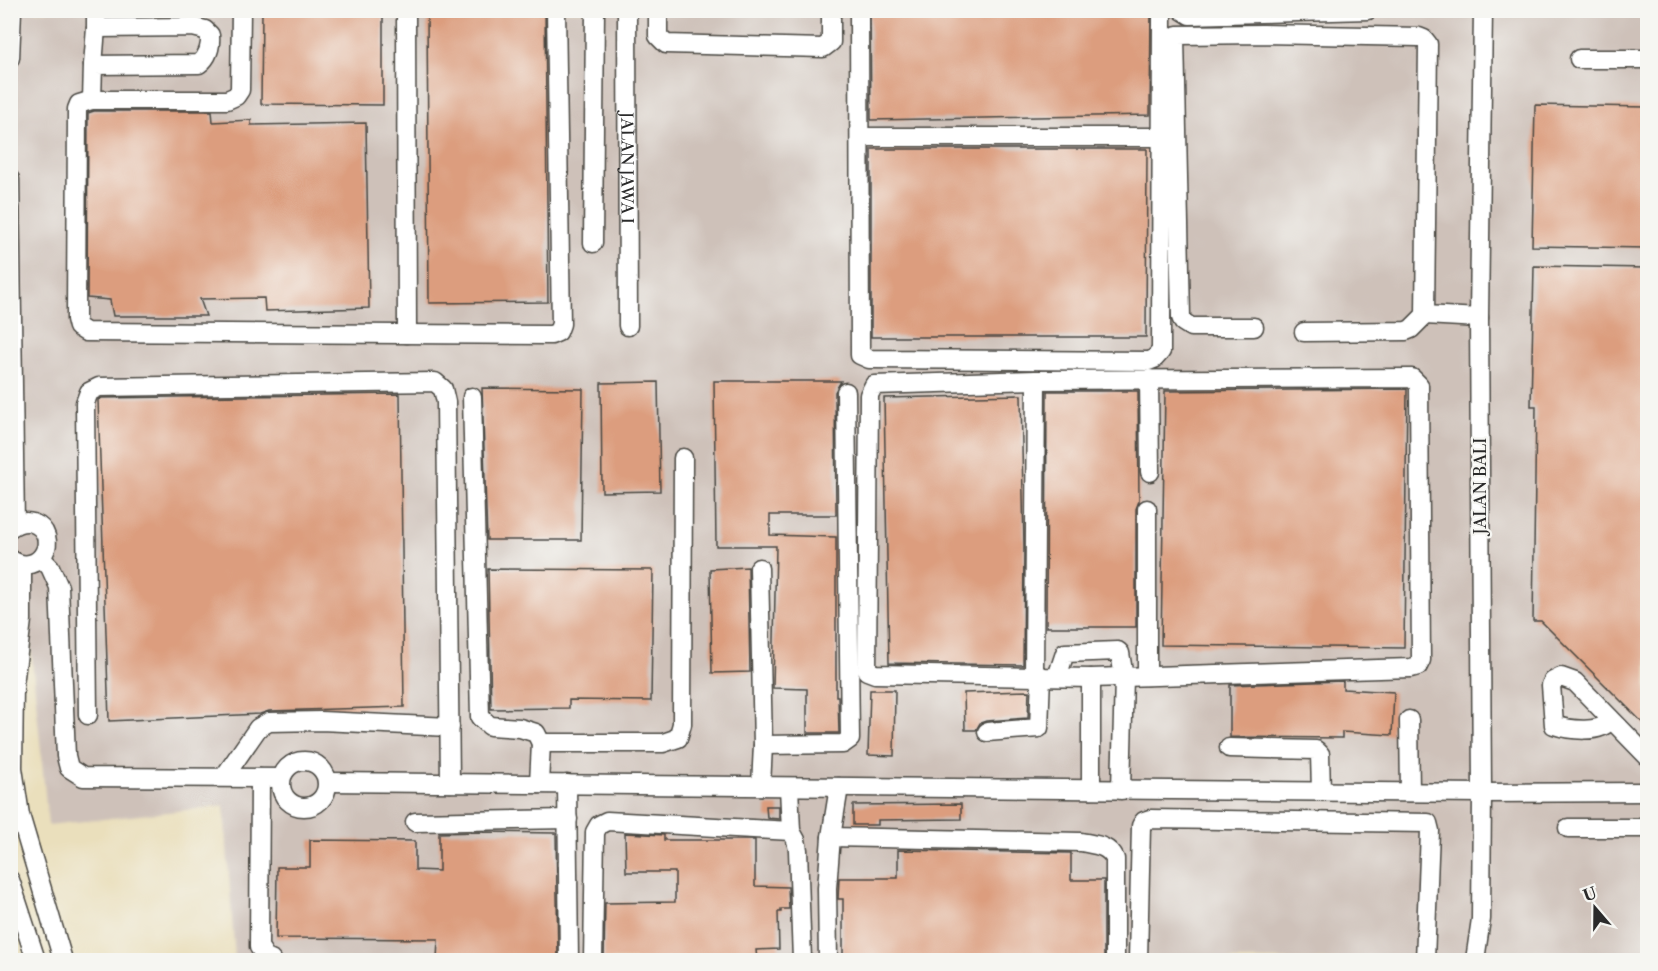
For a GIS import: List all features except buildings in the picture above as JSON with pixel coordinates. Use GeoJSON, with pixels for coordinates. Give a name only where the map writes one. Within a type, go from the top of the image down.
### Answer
{"type":"FeatureCollection","features":[{"type":"Feature","properties":{"kind":"street"},"geometry":{"type":"LineString","coordinates":[[10,58],[12,10]]}},
{"type":"Feature","properties":{"kind":"street"},"geometry":{"type":"LineString","coordinates":[[170,10],[180,28]]}},
{"type":"Feature","properties":{"kind":"street"},"geometry":{"type":"LineString","coordinates":[[241,10],[240,90],[236,96],[227,100],[92,100],[79,104],[77,109],[76,319],[78,327],[86,332],[551,335],[558,332],[561,324],[556,10]]}},
{"type":"Feature","properties":{"kind":"street"},"geometry":{"type":"LineString","coordinates":[[406,10],[407,334]]}},
{"type":"Feature","properties":{"kind":"street"},"geometry":{"type":"LineString","coordinates":[[593,243],[595,10]]}},
{"type":"Feature","properties":{"kind":"street","name":"JALAN JAWA I"},"geometry":{"type":"LineString","coordinates":[[627,10],[628,326]]}},
{"type":"Feature","properties":{"kind":"street"},"geometry":{"type":"LineString","coordinates":[[658,10],[658,36],[666,44],[823,48],[831,42],[831,10]]}},
{"type":"Feature","properties":{"kind":"street"},"geometry":{"type":"LineString","coordinates":[[859,10],[859,352],[862,358],[1149,361],[1161,351],[1162,10]]}},
{"type":"Feature","properties":{"kind":"street"},"geometry":{"type":"LineString","coordinates":[[1182,10],[1190,15],[1368,10]]}},
{"type":"Feature","properties":{"kind":"street","name":"JALAN BALI"},"geometry":{"type":"LineString","coordinates":[[1475,960],[1481,919],[1482,793],[1475,318],[1483,10]]}},
{"type":"Feature","properties":{"kind":"street"},"geometry":{"type":"LineString","coordinates":[[92,100],[93,65],[96,19],[205,30],[210,34],[208,55],[199,64],[93,65]]}},
{"type":"Feature","properties":{"kind":"street"},"geometry":{"type":"LineString","coordinates":[[1254,327],[1191,327],[1180,317],[1175,40],[1177,35],[1419,37],[1428,44],[1425,315],[1406,331],[1305,332]]}},
{"type":"Feature","properties":{"kind":"street"},"geometry":{"type":"LineString","coordinates":[[1579,58],[1647,59]]}},
{"type":"Feature","properties":{"kind":"street"},"geometry":{"type":"LineString","coordinates":[[860,137],[1162,137]]}},
{"type":"Feature","properties":{"kind":"street"},"geometry":{"type":"LineString","coordinates":[[10,179],[13,526],[28,522],[40,528],[45,533],[47,547],[36,563],[16,562],[22,620],[12,724],[14,808],[63,960]]}},
{"type":"Feature","properties":{"kind":"street"},"geometry":{"type":"LineString","coordinates":[[1425,315],[1475,318]]}},
{"type":"Feature","properties":{"kind":"street"},"geometry":{"type":"LineString","coordinates":[[1412,378],[1416,380],[1419,385],[1421,660],[1418,666],[1091,678],[874,674],[867,671],[869,394],[871,388],[877,384],[1036,380],[1412,378]]}},
{"type":"Feature","properties":{"kind":"street"},"geometry":{"type":"LineString","coordinates":[[1149,379],[1150,472]]}},
{"type":"Feature","properties":{"kind":"street"},"geometry":{"type":"LineString","coordinates":[[987,732],[1039,728],[1044,677],[1036,380]]}},
{"type":"Feature","properties":{"kind":"street"},"geometry":{"type":"LineString","coordinates":[[88,714],[85,403],[89,392],[99,387],[435,382],[443,390],[446,402],[450,783]]}},
{"type":"Feature","properties":{"kind":"street"},"geometry":{"type":"LineString","coordinates":[[763,745],[843,744],[850,739],[846,392]]}},
{"type":"Feature","properties":{"kind":"street"},"geometry":{"type":"LineString","coordinates":[[472,397],[480,717],[490,726],[520,728],[536,733],[541,743],[539,784]]}},
{"type":"Feature","properties":{"kind":"street"},"geometry":{"type":"LineString","coordinates":[[541,743],[663,742],[678,738],[682,724],[683,458]]}},
{"type":"Feature","properties":{"kind":"street"},"geometry":{"type":"LineString","coordinates":[[1147,509],[1148,676]]}},
{"type":"Feature","properties":{"kind":"street"},"geometry":{"type":"LineString","coordinates":[[41,558],[50,567],[58,587],[66,756],[69,768],[83,777],[281,778]]}},
{"type":"Feature","properties":{"kind":"street"},"geometry":{"type":"LineString","coordinates":[[759,568],[763,745],[761,786]]}},
{"type":"Feature","properties":{"kind":"street"},"geometry":{"type":"LineString","coordinates":[[1044,677],[1065,653],[1118,651],[1122,656],[1124,677],[1121,790]]}},
{"type":"Feature","properties":{"kind":"street"},"geometry":{"type":"LineString","coordinates":[[1091,678],[1091,789]]}},
{"type":"Feature","properties":{"kind":"street"},"geometry":{"type":"LineString","coordinates":[[1409,720],[1410,792]]}},
{"type":"Feature","properties":{"kind":"street"},"geometry":{"type":"LineString","coordinates":[[1610,720],[1647,757]]}},
{"type":"Feature","properties":{"kind":"street"},"geometry":{"type":"LineString","coordinates":[[224,777],[258,728],[269,722],[321,721],[450,726]]}},
{"type":"Feature","properties":{"kind":"street"},"geometry":{"type":"LineString","coordinates":[[1229,748],[1316,750],[1320,754],[1321,791]]}},
{"type":"Feature","properties":{"kind":"street"},"geometry":{"type":"LineString","coordinates":[[300,762],[308,762],[321,769],[327,782],[322,798],[308,807],[291,804],[281,790],[281,778],[287,768],[300,762]]}},
{"type":"Feature","properties":{"kind":"street"},"geometry":{"type":"LineString","coordinates":[[260,778],[259,947],[267,959],[271,960]]}},
{"type":"Feature","properties":{"kind":"street"},"geometry":{"type":"LineString","coordinates":[[327,782],[1482,793],[1647,792]]}},
{"type":"Feature","properties":{"kind":"street"},"geometry":{"type":"LineString","coordinates":[[567,784],[569,960]]}},
{"type":"Feature","properties":{"kind":"street"},"geometry":{"type":"LineString","coordinates":[[789,786],[791,831],[798,850],[802,960]]}},
{"type":"Feature","properties":{"kind":"street"},"geometry":{"type":"LineString","coordinates":[[828,960],[827,888],[831,837],[839,787]]}},
{"type":"Feature","properties":{"kind":"street"},"geometry":{"type":"LineString","coordinates":[[415,822],[568,819]]}},
{"type":"Feature","properties":{"kind":"street"},"geometry":{"type":"LineString","coordinates":[[1138,960],[1141,826],[1144,821],[1162,819],[1428,823],[1430,831],[1425,960]]}},
{"type":"Feature","properties":{"kind":"street"},"geometry":{"type":"LineString","coordinates":[[593,960],[595,832],[599,825],[607,821],[791,831]]}},
{"type":"Feature","properties":{"kind":"street"},"geometry":{"type":"LineString","coordinates":[[1568,828],[1647,828]]}},
{"type":"Feature","properties":{"kind":"street"},"geometry":{"type":"LineString","coordinates":[[831,837],[1081,842],[1102,846],[1111,851],[1115,859],[1116,960]]}},
{"type":"Feature","properties":{"kind":"street"},"geometry":{"type":"LineString","coordinates":[[10,880],[36,960]]}},
{"type":"Feature","properties":{"kind":"street"},"geometry":{"type":"LineString","coordinates":[[22,916],[47,909]]}},
{"type":"Feature","properties":{"kind":"shaded area"},"geometry":{"type":"Polygon","coordinates":[[[11,11],[1647,11],[1647,960],[235,960],[224,806],[48,825],[25,586],[11,591],[11,11]]]}}]}
